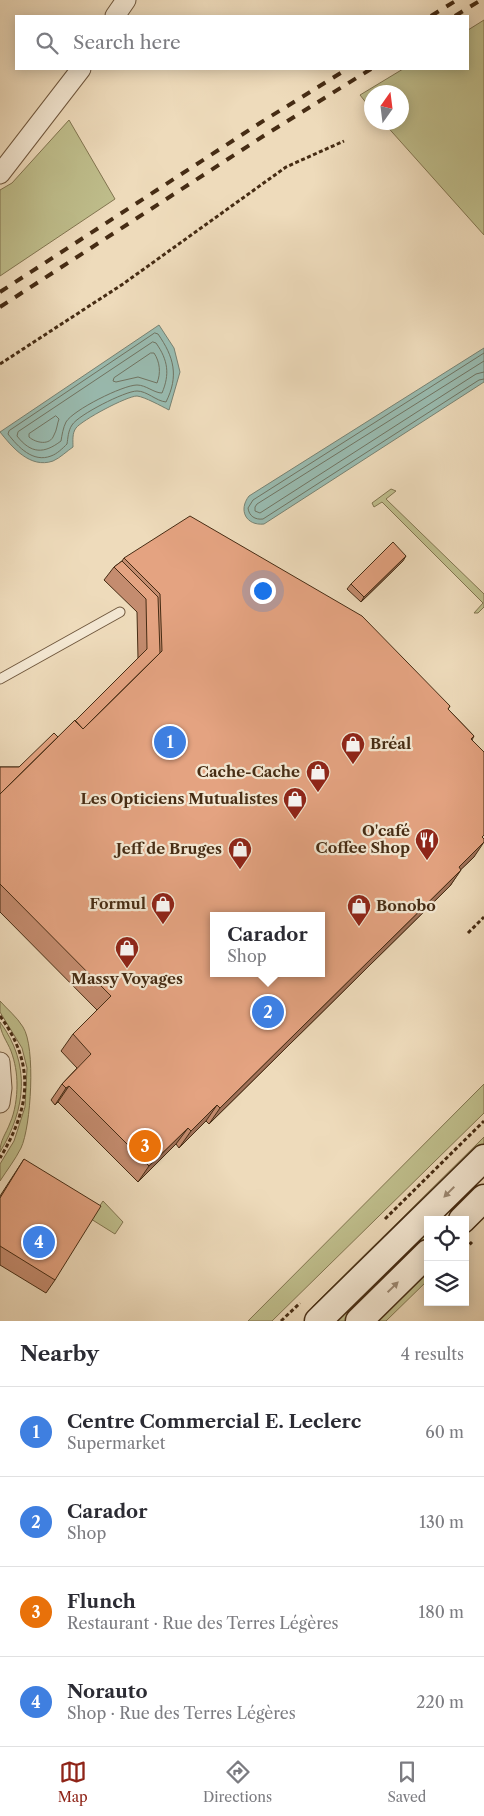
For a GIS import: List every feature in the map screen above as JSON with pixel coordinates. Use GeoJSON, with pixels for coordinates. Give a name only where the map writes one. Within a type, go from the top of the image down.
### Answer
{"type":"FeatureCollection","features":[{"type":"Feature","properties":{"kind":"street"},"geometry":{"type":"LineString","coordinates":[[116,15],[126,0]]}},
{"type":"Feature","properties":{"kind":"street"},"geometry":{"type":"LineString","coordinates":[[0,174],[80,70]]}},
{"type":"Feature","properties":{"kind":"street"},"geometry":{"type":"LineString","coordinates":[[0,1062],[2,1066],[2,1088],[0,1102]]}},
{"type":"Feature","properties":{"kind":"street"},"geometry":{"type":"LineString","coordinates":[[318,1321],[484,1158]]}},
{"type":"Feature","properties":{"kind":"street"},"geometry":{"type":"LineString","coordinates":[[466,1216],[484,1198]]}},
{"type":"Feature","properties":{"kind":"street"},"geometry":{"type":"LineString","coordinates":[[359,1321],[424,1257]]}},
{"type":"Feature","properties":{"kind":"lane"},"geometry":{"type":"LineString","coordinates":[[0,679],[120,612]]}},
{"type":"Feature","properties":{"kind":"path"},"geometry":{"type":"LineString","coordinates":[[0,364],[123,284],[286,167],[344,141]]}},
{"type":"Feature","properties":{"kind":"path"},"geometry":{"type":"LineString","coordinates":[[468,933],[484,917]]}},
{"type":"Feature","properties":{"kind":"shaded area"},"geometry":{"type":"Polygon","coordinates":[[[484,20],[484,235],[390,130],[409,130],[409,85],[377,85],[401,70],[469,70],[469,29],[484,20]]]}},
{"type":"Feature","properties":{"kind":"shaded area"},"geometry":{"type":"Polygon","coordinates":[[[69,120],[115,199],[0,276],[0,190],[12,183],[69,120]]]}},
{"type":"Feature","properties":{"kind":"shaded area"},"geometry":{"type":"Polygon","coordinates":[[[391,489],[396,491],[386,499],[484,594],[484,607],[478,613],[474,613],[483,603],[382,502],[374,507],[372,503],[391,489]]]}},
{"type":"Feature","properties":{"kind":"shaded area"},"geometry":{"type":"Polygon","coordinates":[[[0,1001],[15,1016],[27,1037],[30,1051],[31,1087],[27,1123],[21,1148],[0,1181],[0,1164],[14,1141],[25,1107],[27,1068],[22,1048],[0,1012],[0,1001]]]}},
{"type":"Feature","properties":{"kind":"shaded area"},"geometry":{"type":"Polygon","coordinates":[[[0,1022],[17,1054],[21,1087],[20,1103],[15,1119],[9,1136],[0,1152],[2,1140],[13,1114],[17,1085],[14,1059],[2,1033],[0,1022]]]}},
{"type":"Feature","properties":{"kind":"shaded area"},"geometry":{"type":"Polygon","coordinates":[[[484,1084],[484,1113],[272,1321],[248,1321],[484,1084]]]}},
{"type":"Feature","properties":{"kind":"shaded area"},"geometry":{"type":"Polygon","coordinates":[[[484,1137],[484,1151],[311,1310],[313,1306],[484,1137]]]}},
{"type":"Feature","properties":{"kind":"shaded area"},"geometry":{"type":"Polygon","coordinates":[[[103,1201],[123,1222],[115,1234],[91,1219],[103,1201]]]}},
{"type":"Feature","properties":{"kind":"shaded area"},"geometry":{"type":"Polygon","coordinates":[[[424,1231],[424,1250],[352,1321],[331,1321],[424,1231]]]}},
{"type":"Feature","properties":{"kind":"shaded area"},"geometry":{"type":"Polygon","coordinates":[[[424,1272],[424,1284],[386,1321],[372,1321],[424,1272]]]}},
{"type":"Feature","properties":{"kind":"water"},"geometry":{"type":"Polygon","coordinates":[[[159,325],[174,348],[180,372],[169,410],[137,396],[124,400],[95,414],[80,424],[74,432],[73,447],[56,460],[45,463],[37,462],[22,455],[0,432],[159,325]]]}},
{"type":"Feature","properties":{"kind":"water"},"geometry":{"type":"Polygon","coordinates":[[[484,348],[484,382],[264,524],[248,520],[244,507],[249,496],[484,348]]]}},
{"type":"Feature","properties":{"kind":"building"},"geometry":{"type":"Polygon","coordinates":[[[190,516],[362,616],[450,706],[448,709],[474,736],[471,739],[484,752],[484,835],[482,837],[484,842],[459,867],[461,870],[220,1108],[217,1105],[191,1131],[188,1128],[149,1166],[69,1086],[66,1088],[62,1084],[91,1054],[73,1034],[111,996],[0,884],[0,794],[75,720],[83,729],[162,651],[160,594],[124,558],[190,516]]]}},
{"type":"Feature","properties":{"kind":"building"},"geometry":{"type":"Polygon","coordinates":[[[393,542],[406,556],[364,597],[351,584],[393,542]]]}},
{"type":"Feature","properties":{"kind":"building"},"geometry":{"type":"Polygon","coordinates":[[[122,561],[158,597],[160,653],[83,729],[75,721],[147,649],[146,599],[114,567],[122,561]]]}},
{"type":"Feature","properties":{"kind":"building"},"geometry":{"type":"Polygon","coordinates":[[[54,733],[58,737],[0,794],[0,767],[19,767],[54,733]]]}},
{"type":"Feature","properties":{"kind":"building"},"geometry":{"type":"Polygon","coordinates":[[[24,1159],[101,1206],[55,1280],[0,1246],[0,1198],[24,1159]]]}},
{"type":"Feature","properties":{"kind":"railway"},"geometry":{"type":"LineString","coordinates":[[433,15],[457,0]]}},
{"type":"Feature","properties":{"kind":"railway"},"geometry":{"type":"LineString","coordinates":[[457,15],[481,0]]}},
{"type":"Feature","properties":{"kind":"railway"},"geometry":{"type":"LineString","coordinates":[[0,292],[260,123],[345,70]]}},
{"type":"Feature","properties":{"kind":"railway"},"geometry":{"type":"LineString","coordinates":[[0,307],[265,135],[369,70]]}},
{"type":"Feature","properties":{"kind":"place","name":"Centre Commercial E. Leclerc"},"geometry":{"type":"Point","coordinates":[170,742]}},
{"type":"Feature","properties":{"kind":"place","name":"Bréal"},"geometry":{"type":"Point","coordinates":[353,765]}},
{"type":"Feature","properties":{"kind":"place","name":"Cache-Cache"},"geometry":{"type":"Point","coordinates":[318,793]}},
{"type":"Feature","properties":{"kind":"place","name":"Les Opticiens Mutualistes"},"geometry":{"type":"Point","coordinates":[295,820]}},
{"type":"Feature","properties":{"kind":"place","name":"O'café Coffee Shop"},"geometry":{"type":"Point","coordinates":[427,861]}},
{"type":"Feature","properties":{"kind":"place","name":"Jeff de Bruges"},"geometry":{"type":"Point","coordinates":[240,870]}},
{"type":"Feature","properties":{"kind":"place","name":"Formul"},"geometry":{"type":"Point","coordinates":[163,925]}},
{"type":"Feature","properties":{"kind":"place","name":"Bonobo"},"geometry":{"type":"Point","coordinates":[359,927]}},
{"type":"Feature","properties":{"kind":"place","name":"Massy Voyages"},"geometry":{"type":"Point","coordinates":[127,969]}},
{"type":"Feature","properties":{"kind":"place","name":"Carador"},"geometry":{"type":"Point","coordinates":[268,1012]}},
{"type":"Feature","properties":{"kind":"place","name":"Flunch"},"geometry":{"type":"Point","coordinates":[145,1146]}},
{"type":"Feature","properties":{"kind":"place","name":"Norauto"},"geometry":{"type":"Point","coordinates":[39,1242]}}]}
